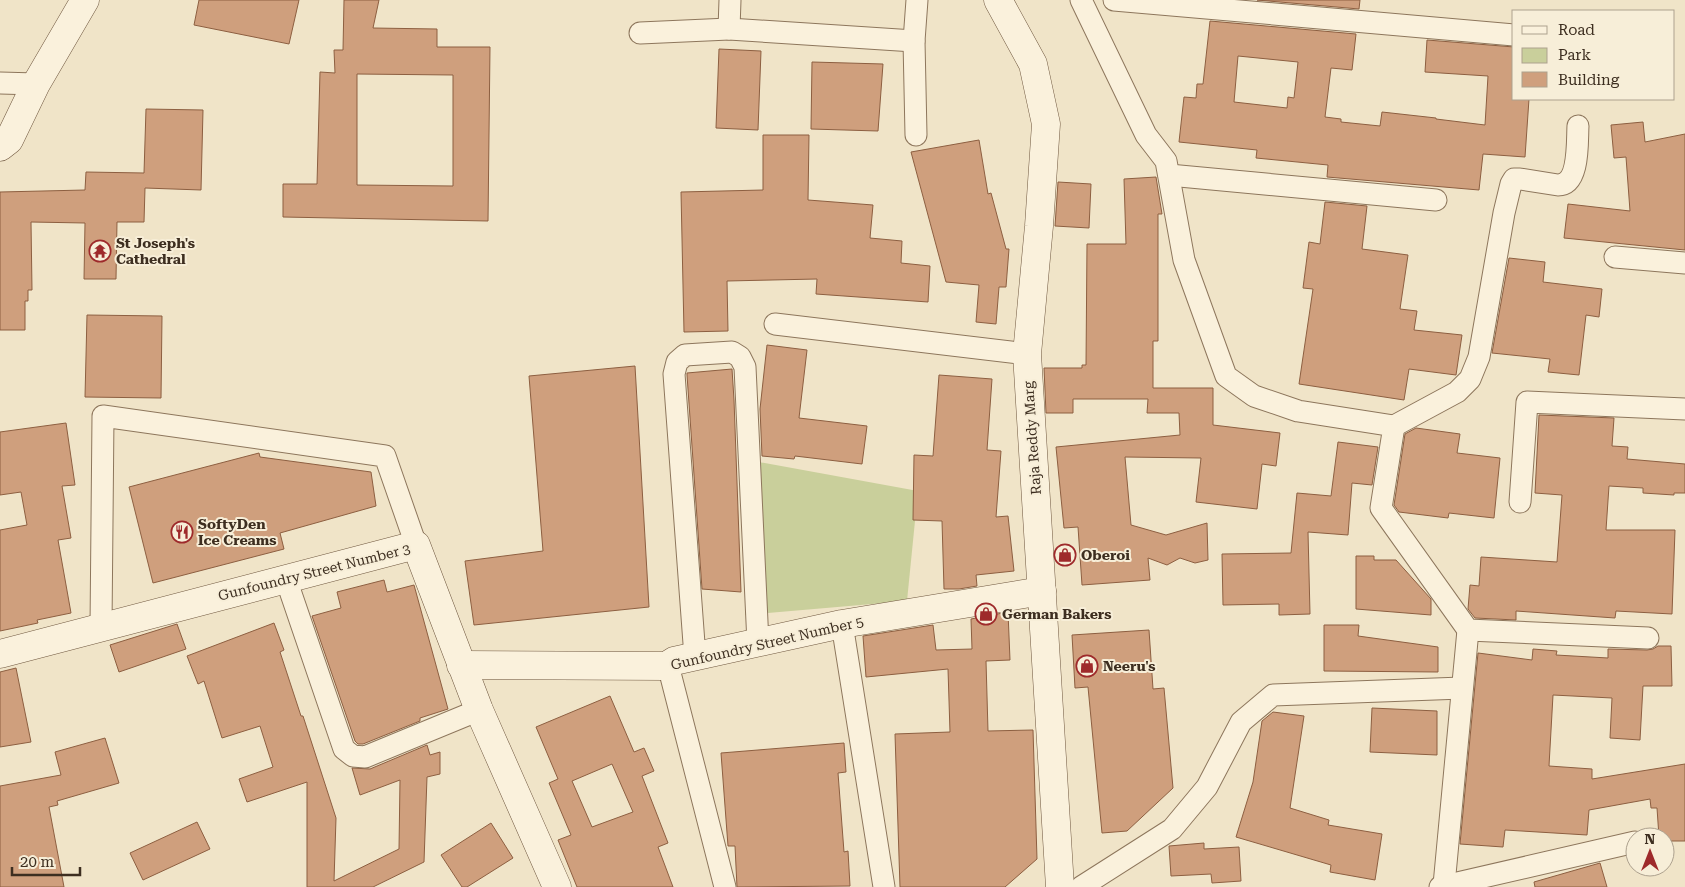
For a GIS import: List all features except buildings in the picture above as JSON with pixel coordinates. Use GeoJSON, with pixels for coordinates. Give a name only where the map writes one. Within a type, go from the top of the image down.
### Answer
{"type":"FeatureCollection","features":[{"type":"Feature","properties":{"kind":"street"},"geometry":{"type":"LineString","coordinates":[[0,148],[9,140],[36,84],[85,0]]}},
{"type":"Feature","properties":{"kind":"street"},"geometry":{"type":"LineString","coordinates":[[729,30],[730,0]]}},
{"type":"Feature","properties":{"kind":"street"},"geometry":{"type":"LineString","coordinates":[[916,135],[914,41],[917,0]]}},
{"type":"Feature","properties":{"kind":"street","name":"Raja Reddy Marg"},"geometry":{"type":"LineString","coordinates":[[998,0],[1033,64],[1046,124],[1027,354],[1060,887]]}},
{"type":"Feature","properties":{"kind":"street"},"geometry":{"type":"LineString","coordinates":[[1081,0],[1146,135],[1166,161],[1184,260],[1226,376],[1254,396],[1298,412],[1394,426],[1457,392],[1470,379],[1479,357],[1504,213],[1514,179],[1558,185],[1563,185],[1569,181],[1575,169],[1578,126]]}},
{"type":"Feature","properties":{"kind":"street"},"geometry":{"type":"LineString","coordinates":[[1114,0],[1160,2],[1512,35]]}},
{"type":"Feature","properties":{"kind":"street"},"geometry":{"type":"LineString","coordinates":[[640,33],[729,30],[914,41]]}},
{"type":"Feature","properties":{"kind":"street"},"geometry":{"type":"LineString","coordinates":[[0,83],[36,84]]}},
{"type":"Feature","properties":{"kind":"street"},"geometry":{"type":"LineString","coordinates":[[1169,175],[1436,200]]}},
{"type":"Feature","properties":{"kind":"street"},"geometry":{"type":"LineString","coordinates":[[1615,257],[1685,264]]}},
{"type":"Feature","properties":{"kind":"street"},"geometry":{"type":"LineString","coordinates":[[776,324],[1027,354]]}},
{"type":"Feature","properties":{"kind":"street"},"geometry":{"type":"LineString","coordinates":[[695,657],[674,374],[677,362],[685,355],[732,352],[740,357],[745,367],[758,643]]}},
{"type":"Feature","properties":{"kind":"street"},"geometry":{"type":"LineString","coordinates":[[1520,502],[1527,402],[1685,409]]}},
{"type":"Feature","properties":{"kind":"street"},"geometry":{"type":"LineString","coordinates":[[101,627],[103,416],[385,456],[416,545]]}},
{"type":"Feature","properties":{"kind":"street"},"geometry":{"type":"LineString","coordinates":[[1394,426],[1381,508],[1468,630],[1442,886],[1524,877],[1625,845]]}},
{"type":"Feature","properties":{"kind":"street","name":"Gunfoundry Street Number 3"},"geometry":{"type":"LineString","coordinates":[[0,654],[416,545],[479,710],[557,887]]}},
{"type":"Feature","properties":{"kind":"street"},"geometry":{"type":"LineString","coordinates":[[286,579],[344,749],[353,756],[365,757],[479,710]]}},
{"type":"Feature","properties":{"kind":"street","name":"Gunfoundry Street Number 5"},"geometry":{"type":"LineString","coordinates":[[461,665],[668,666],[674,661],[842,624],[1042,591]]}},
{"type":"Feature","properties":{"kind":"street"},"geometry":{"type":"LineString","coordinates":[[842,624],[884,887]]}},
{"type":"Feature","properties":{"kind":"street"},"geometry":{"type":"LineString","coordinates":[[1468,630],[1648,638]]}},
{"type":"Feature","properties":{"kind":"street"},"geometry":{"type":"LineString","coordinates":[[668,666],[725,887]]}},
{"type":"Feature","properties":{"kind":"street"},"geometry":{"type":"LineString","coordinates":[[1081,887],[1172,829],[1207,787],[1241,722],[1272,695],[1462,688]]}},
{"type":"Feature","properties":{"kind":"green space"},"geometry":{"type":"Polygon","coordinates":[[[748,460],[918,491],[907,601],[745,615],[748,460]]]}},
{"type":"Feature","properties":{"kind":"place","name":"St Joseph's Cathedral"},"geometry":{"type":"Point","coordinates":[100,251]}},
{"type":"Feature","properties":{"kind":"place","name":"SoftyDen Ice Creams"},"geometry":{"type":"Point","coordinates":[182,532]}},
{"type":"Feature","properties":{"kind":"place","name":"Oberoi"},"geometry":{"type":"Point","coordinates":[1065,555]}},
{"type":"Feature","properties":{"kind":"place","name":"German Bakers"},"geometry":{"type":"Point","coordinates":[986,614]}},
{"type":"Feature","properties":{"kind":"place","name":"Neeru's"},"geometry":{"type":"Point","coordinates":[1087,666]}}]}
